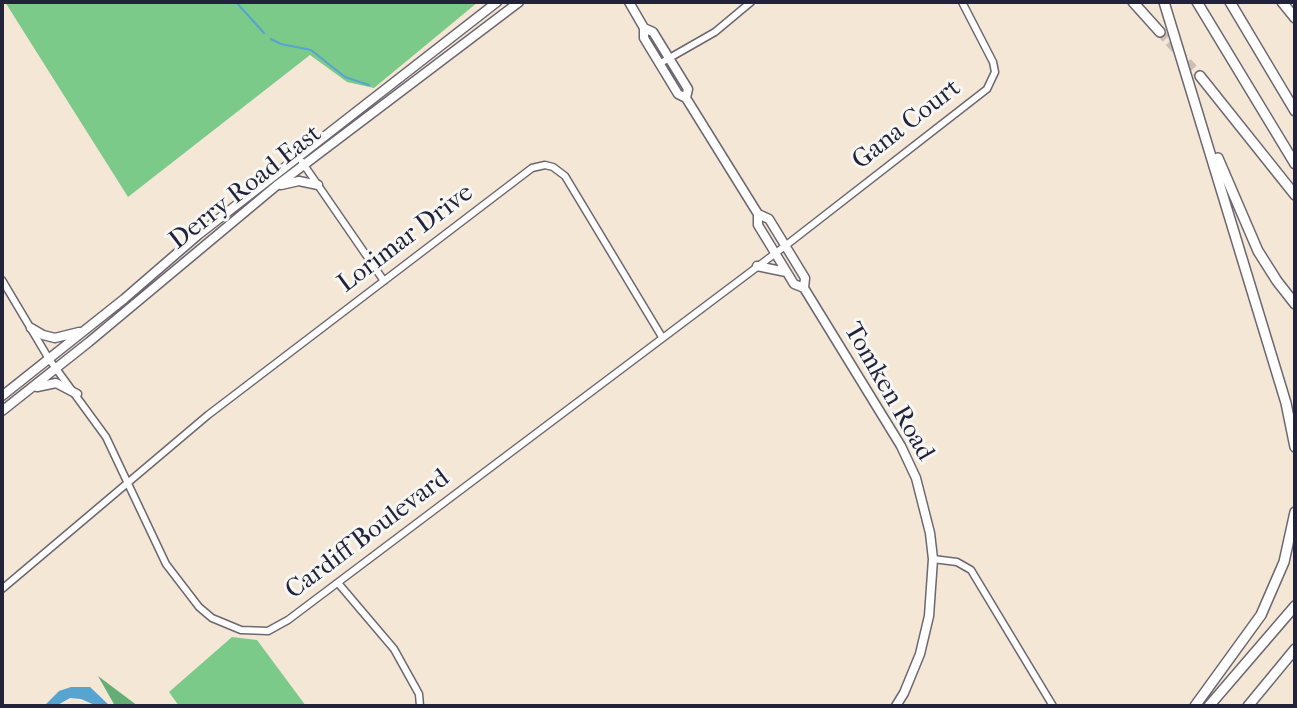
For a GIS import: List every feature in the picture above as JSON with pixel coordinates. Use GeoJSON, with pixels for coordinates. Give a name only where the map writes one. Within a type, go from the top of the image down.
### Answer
{"type":"FeatureCollection","features":[{"type":"Feature","properties":{"kind":"highway"},"geometry":{"type":"LineString","coordinates":[[1164,2],[1286,403],[1295,447]]}},
{"type":"Feature","properties":{"kind":"highway"},"geometry":{"type":"LineString","coordinates":[[1197,2],[1295,164]]}},
{"type":"Feature","properties":{"kind":"highway"},"geometry":{"type":"LineString","coordinates":[[1230,2],[1295,111]]}},
{"type":"Feature","properties":{"kind":"highway"},"geometry":{"type":"LineString","coordinates":[[1283,2],[1295,15]]}},
{"type":"Feature","properties":{"kind":"highway"},"geometry":{"type":"LineString","coordinates":[[1134,3],[1160,32]]}},
{"type":"Feature","properties":{"kind":"highway"},"geometry":{"type":"LineString","coordinates":[[1200,76],[1295,195]]}},
{"type":"Feature","properties":{"kind":"highway"},"geometry":{"type":"LineString","coordinates":[[1204,130],[1258,251],[1295,304]]}},
{"type":"Feature","properties":{"kind":"highway"},"geometry":{"type":"LineString","coordinates":[[1195,706],[1261,615],[1284,562],[1295,512]]}},
{"type":"Feature","properties":{"kind":"highway"},"geometry":{"type":"LineString","coordinates":[[1209,706],[1295,606]]}},
{"type":"Feature","properties":{"kind":"highway"},"geometry":{"type":"LineString","coordinates":[[1248,706],[1295,649]]}},
{"type":"Feature","properties":{"kind":"main road","name":"Derry Road East"},"geometry":{"type":"LineString","coordinates":[[2,396],[198,235],[497,2]]}},
{"type":"Feature","properties":{"kind":"main road","name":"Derry Road East"},"geometry":{"type":"LineString","coordinates":[[2,411],[276,186],[519,2]]}},
{"type":"Feature","properties":{"kind":"main road","name":"Tomken Road"},"geometry":{"type":"LineString","coordinates":[[629,2],[659,64],[678,94],[686,98],[758,214],[758,225],[787,273],[794,284],[804,288],[906,456],[919,490],[933,559],[929,616],[920,654],[896,706]]}},
{"type":"Feature","properties":{"kind":"main road","name":"Tomken Road"},"geometry":{"type":"LineString","coordinates":[[644,28],[653,32],[688,89],[686,98]]}},
{"type":"Feature","properties":{"kind":"main road"},"geometry":{"type":"LineString","coordinates":[[276,186],[299,181],[318,185]]}},
{"type":"Feature","properties":{"kind":"main road","name":"Tomken Road"},"geometry":{"type":"LineString","coordinates":[[758,214],[769,219],[805,278],[804,288]]}},
{"type":"Feature","properties":{"kind":"main road"},"geometry":{"type":"LineString","coordinates":[[757,266],[787,273]]}},
{"type":"Feature","properties":{"kind":"main road"},"geometry":{"type":"LineString","coordinates":[[31,328],[55,338],[84,331]]}},
{"type":"Feature","properties":{"kind":"main road"},"geometry":{"type":"LineString","coordinates":[[29,390],[56,383],[77,394]]}},
{"type":"Feature","properties":{"kind":"street"},"geometry":{"type":"LineString","coordinates":[[659,64],[715,32],[751,2]]}},
{"type":"Feature","properties":{"kind":"street","name":"Gana Court"},"geometry":{"type":"LineString","coordinates":[[775,252],[992,82],[995,72],[993,62],[962,2]]}},
{"type":"Feature","properties":{"kind":"street"},"geometry":{"type":"LineString","coordinates":[[298,156],[384,281]]}},
{"type":"Feature","properties":{"kind":"street","name":"Lorimar Drive"},"geometry":{"type":"LineString","coordinates":[[2,589],[208,415],[532,168],[545,165],[565,176],[662,337]]}},
{"type":"Feature","properties":{"kind":"street","name":"Cardiff Boulevard"},"geometry":{"type":"LineString","coordinates":[[2,280],[49,359],[106,437],[166,564],[199,607],[223,624],[254,632],[275,628],[338,583],[775,252]]}},
{"type":"Feature","properties":{"kind":"street"},"geometry":{"type":"LineString","coordinates":[[933,559],[957,562],[971,570],[1053,706]]}},
{"type":"Feature","properties":{"kind":"street"},"geometry":{"type":"LineString","coordinates":[[338,583],[394,649],[419,694],[420,706]]}},
{"type":"Feature","properties":{"kind":"green space"},"geometry":{"type":"Polygon","coordinates":[[[5,2],[478,2],[374,88],[347,82],[310,55],[128,197],[5,2]]]}},
{"type":"Feature","properties":{"kind":"green space"},"geometry":{"type":"Polygon","coordinates":[[[232,637],[257,640],[306,706],[179,706],[169,692],[232,637]]]}},
{"type":"Feature","properties":{"kind":"green space"},"geometry":{"type":"Polygon","coordinates":[[[98,676],[138,706],[115,706],[98,676]]]}},
{"type":"Feature","properties":{"kind":"water"},"geometry":{"type":"Polygon","coordinates":[[[71,687],[90,687],[110,706],[97,706],[70,698],[56,706],[44,706],[59,691],[71,687]]]}},
{"type":"Feature","properties":{"kind":"waterway"},"geometry":{"type":"LineString","coordinates":[[236,2],[264,33]]}},
{"type":"Feature","properties":{"kind":"waterway"},"geometry":{"type":"LineString","coordinates":[[271,39],[311,50],[345,77],[369,85]]}},
{"type":"Feature","properties":{"kind":"tunnel"},"geometry":{"type":"LineString","coordinates":[[1160,32],[1200,76]]}}]}
